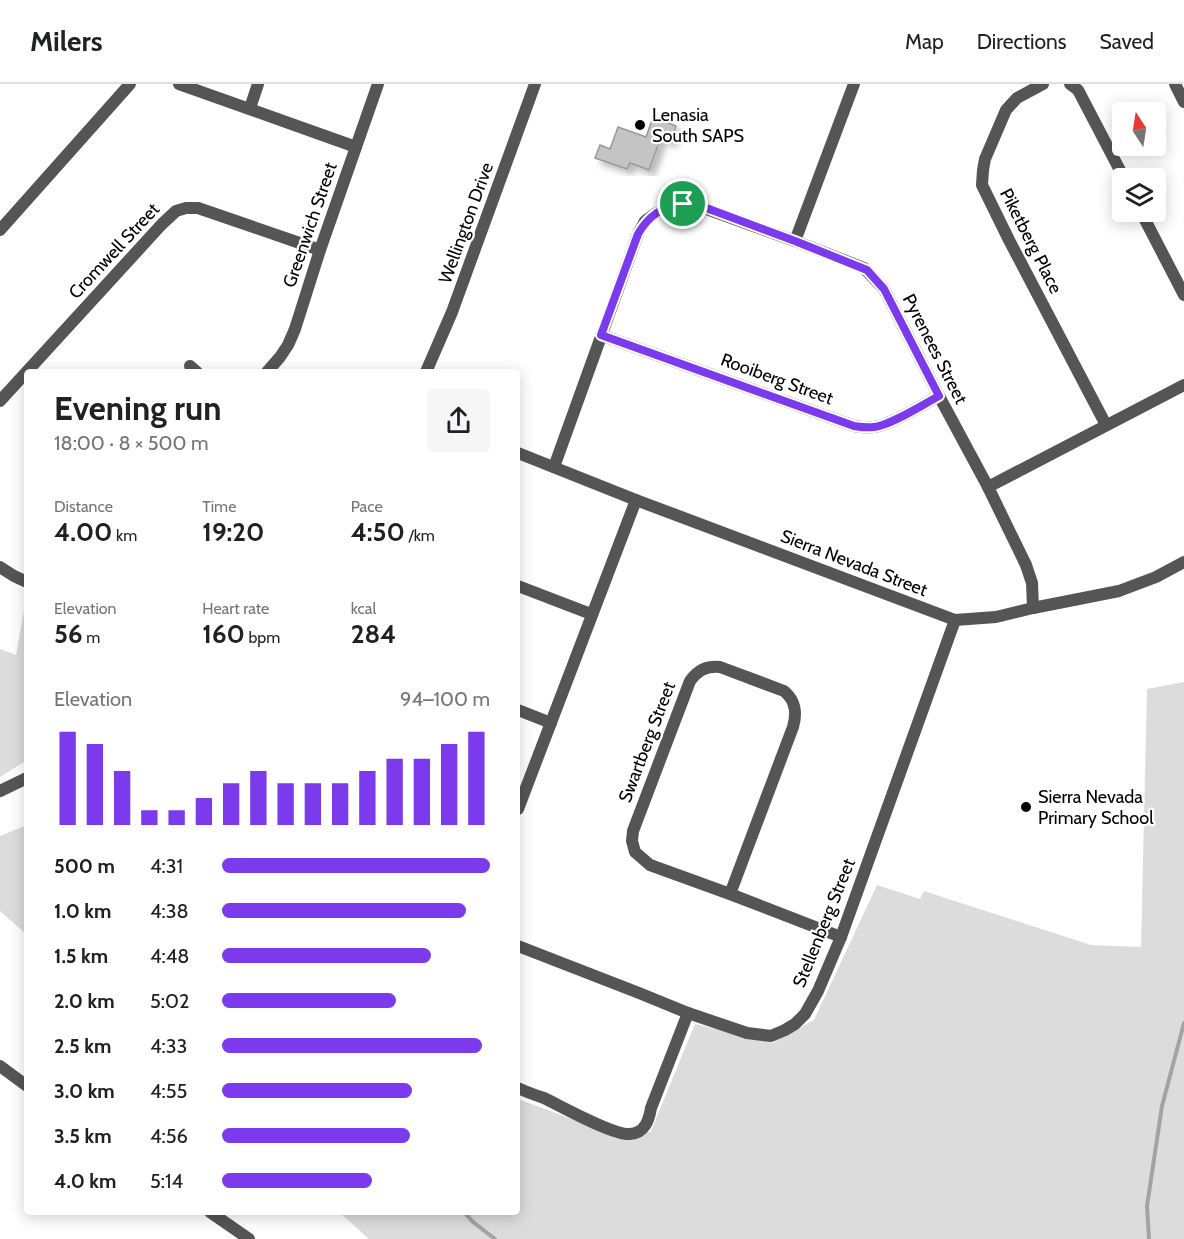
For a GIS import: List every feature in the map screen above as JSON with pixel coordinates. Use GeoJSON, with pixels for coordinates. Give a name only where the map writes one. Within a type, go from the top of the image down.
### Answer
{"type":"FeatureCollection","features":[{"type":"Feature","properties":{"kind":"street"},"geometry":{"type":"LineString","coordinates":[[0,230],[130,84]]}},
{"type":"Feature","properties":{"kind":"street"},"geometry":{"type":"LineString","coordinates":[[179,84],[356,147]]}},
{"type":"Feature","properties":{"kind":"street"},"geometry":{"type":"LineString","coordinates":[[250,108],[258,84]]}},
{"type":"Feature","properties":{"kind":"street","name":"Greenwich Street"},"geometry":{"type":"LineString","coordinates":[[270,369],[288,345],[295,328],[378,84]]}},
{"type":"Feature","properties":{"kind":"street","name":"Wellington Drive"},"geometry":{"type":"LineString","coordinates":[[427,369],[452,312],[535,84]]}},
{"type":"Feature","properties":{"kind":"street"},"geometry":{"type":"LineString","coordinates":[[795,241],[854,84]]}},
{"type":"Feature","properties":{"kind":"street","name":"Piketberg Place"},"geometry":{"type":"LineString","coordinates":[[1043,84],[1017,98],[1006,110],[985,159],[982,185],[1106,425]]}},
{"type":"Feature","properties":{"kind":"street"},"geometry":{"type":"LineString","coordinates":[[1070,84],[1078,90],[1119,168]]}},
{"type":"Feature","properties":{"kind":"street"},"geometry":{"type":"LineString","coordinates":[[1175,84],[1184,102]]}},
{"type":"Feature","properties":{"kind":"street","name":"Pyrenees Street"},"geometry":{"type":"LineString","coordinates":[[554,467],[638,234],[645,221],[656,213],[674,206],[693,204],[864,268],[880,283],[988,487],[1030,574],[1034,608]]}},
{"type":"Feature","properties":{"kind":"street","name":"Cromwell Street"},"geometry":{"type":"LineString","coordinates":[[29,369],[176,211],[186,208],[209,211],[320,250]]}},
{"type":"Feature","properties":{"kind":"street"},"geometry":{"type":"LineString","coordinates":[[1146,222],[1184,295]]}},
{"type":"Feature","properties":{"kind":"street","name":"Rooiberg Street"},"geometry":{"type":"LineString","coordinates":[[601,335],[854,426],[876,427],[939,396]]}},
{"type":"Feature","properties":{"kind":"street","name":"Cromwell Street"},"geometry":{"type":"LineString","coordinates":[[0,401],[24,375]]}},
{"type":"Feature","properties":{"kind":"street"},"geometry":{"type":"LineString","coordinates":[[988,487],[1184,385]]}},
{"type":"Feature","properties":{"kind":"street","name":"Sierra Nevada Street"},"geometry":{"type":"LineString","coordinates":[[520,454],[955,620],[996,618],[1119,591],[1156,577],[1184,562]]}},
{"type":"Feature","properties":{"kind":"street"},"geometry":{"type":"LineString","coordinates":[[520,803],[636,500]]}},
{"type":"Feature","properties":{"kind":"street"},"geometry":{"type":"LineString","coordinates":[[0,567],[24,581]]}},
{"type":"Feature","properties":{"kind":"street"},"geometry":{"type":"LineString","coordinates":[[520,587],[591,614]]}},
{"type":"Feature","properties":{"kind":"street","name":"Stellenberg Street"},"geometry":{"type":"LineString","coordinates":[[520,947],[688,1013],[747,1033],[771,1036],[795,1024],[805,1014],[818,991],[841,937],[955,620]]}},
{"type":"Feature","properties":{"kind":"street","name":"Swartberg Street"},"geometry":{"type":"LineString","coordinates":[[730,894],[793,727],[796,710],[790,696],[784,691],[712,666],[699,671],[690,681],[632,836],[635,852],[650,865],[841,937]]}},
{"type":"Feature","properties":{"kind":"street"},"geometry":{"type":"LineString","coordinates":[[520,711],[551,723]]}},
{"type":"Feature","properties":{"kind":"street"},"geometry":{"type":"LineString","coordinates":[[0,791],[24,779]]}},
{"type":"Feature","properties":{"kind":"street"},"geometry":{"type":"LineString","coordinates":[[520,1089],[621,1133],[630,1134],[640,1131],[648,1121],[688,1013]]}},
{"type":"Feature","properties":{"kind":"street"},"geometry":{"type":"LineString","coordinates":[[0,1066],[24,1084]]}},
{"type":"Feature","properties":{"kind":"street"},"geometry":{"type":"LineString","coordinates":[[214,1215],[249,1239]]}},
{"type":"Feature","properties":{"kind":"shaded area"},"geometry":{"type":"Polygon","coordinates":[[[24,611],[24,762],[0,777],[0,649],[16,655],[24,611]]]}},
{"type":"Feature","properties":{"kind":"shaded area"},"geometry":{"type":"Polygon","coordinates":[[[1184,682],[1184,1239],[369,1239],[342,1215],[520,1215],[520,1100],[628,1140],[651,1131],[695,1024],[773,1043],[814,1020],[877,885],[920,899],[924,891],[1091,945],[1141,947],[1147,689],[1184,682]]]}},
{"type":"Feature","properties":{"kind":"shaded area"},"geometry":{"type":"Polygon","coordinates":[[[24,826],[24,932],[0,911],[0,836],[24,826]]]}},
{"type":"Feature","properties":{"kind":"building"},"geometry":{"type":"Polygon","coordinates":[[[653,117],[676,126],[671,141],[661,137],[649,170],[630,163],[627,169],[595,158],[600,145],[610,149],[618,127],[646,137],[653,117]]]}},
{"type":"Feature","properties":{"kind":"waterway"},"geometry":{"type":"LineString","coordinates":[[1149,1239],[1147,1206],[1162,1106],[1184,1023]]}},
{"type":"Feature","properties":{"kind":"waterway"},"geometry":{"type":"LineString","coordinates":[[467,1215],[495,1239]]}},
{"type":"Feature","properties":{"kind":"place","name":"Lenasia South SAPS"},"geometry":{"type":"Point","coordinates":[640,125]}},
{"type":"Feature","properties":{"kind":"place","name":"Sierra Nevada Primary School"},"geometry":{"type":"Point","coordinates":[1026,807]}},
{"type":"Feature","properties":{"kind":"route"},"geometry":{"type":"LineString","coordinates":[[683,204],[693,204],[709,209],[867,270],[884,289],[939,396],[876,427],[854,426],[601,335],[638,234],[645,221],[667,208],[683,204]]}}]}
